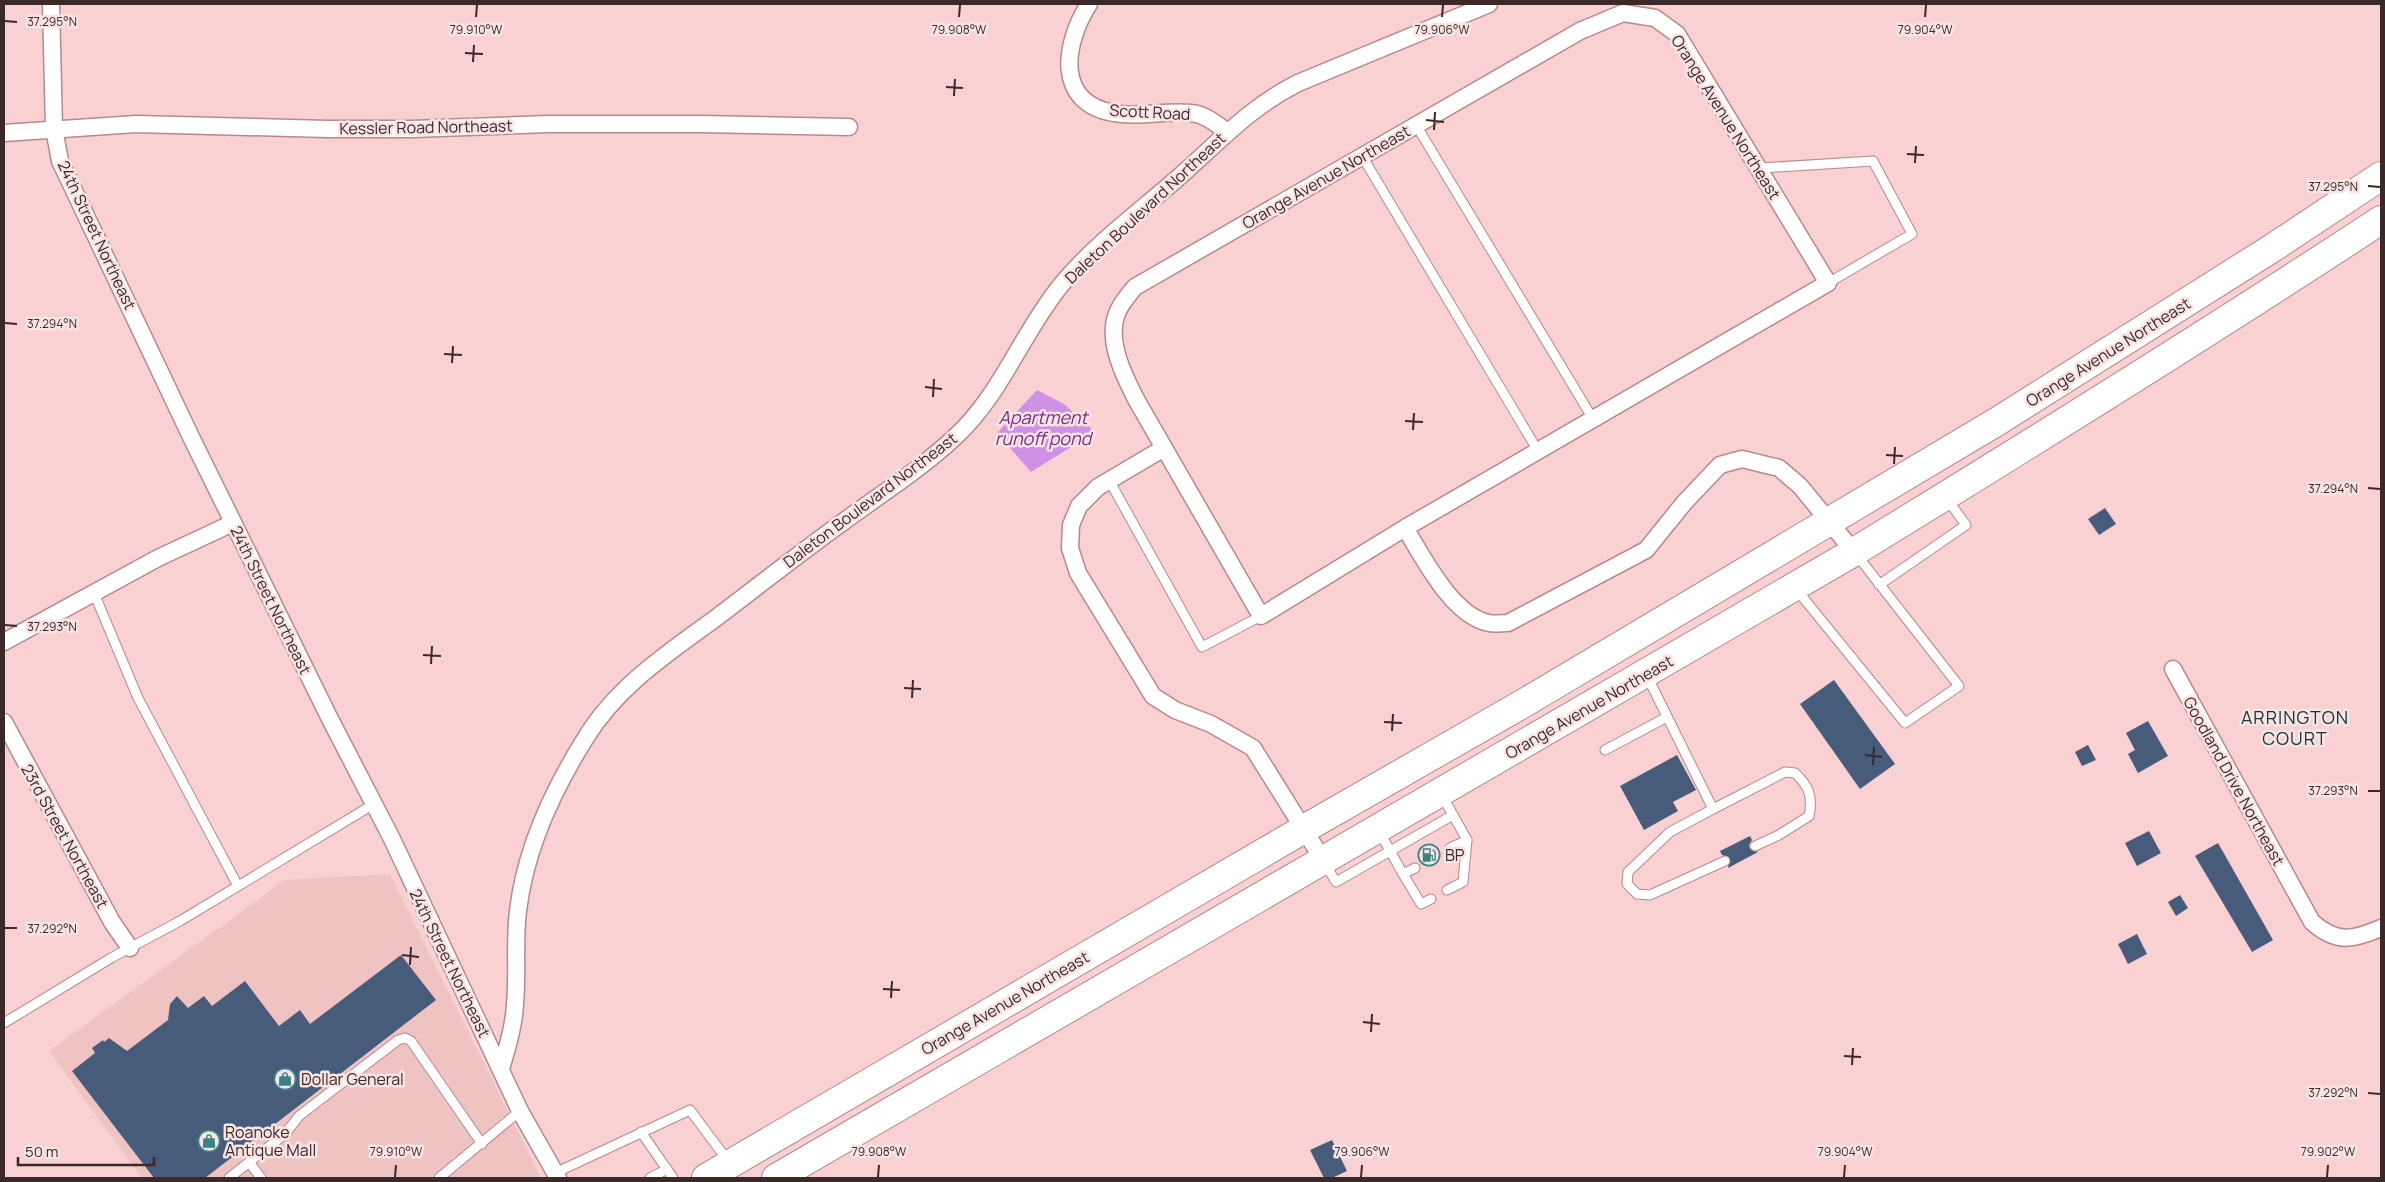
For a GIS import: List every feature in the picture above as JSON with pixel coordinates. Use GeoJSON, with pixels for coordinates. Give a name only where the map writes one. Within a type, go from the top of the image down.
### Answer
{"type":"FeatureCollection","features":[{"type":"Feature","properties":{"kind":"highway","name":"Orange Avenue Northeast"},"geometry":{"type":"LineString","coordinates":[[706,1178],[1524,704],[1831,521],[1998,421],[2274,247],[2381,176]]}},
{"type":"Feature","properties":{"kind":"highway","name":"Orange Avenue Northeast"},"geometry":{"type":"LineString","coordinates":[[776,1178],[1323,860],[1384,840],[1447,804],[1646,674],[1854,552],[1945,496],[2224,323],[2381,220]]}},
{"type":"Feature","properties":{"kind":"street","name":"24th Street Northeast"},"geometry":{"type":"LineString","coordinates":[[51,4],[54,129],[60,160],[233,523],[374,804],[520,1111],[556,1176]]}},
{"type":"Feature","properties":{"kind":"street","name":"Scott Road"},"geometry":{"type":"LineString","coordinates":[[1089,4],[1074,31],[1069,55],[1069,76],[1074,88],[1083,99],[1096,108],[1115,114],[1191,113],[1205,117],[1228,132]]}},
{"type":"Feature","properties":{"kind":"street","name":"Daleton Boulevard Northeast"},"geometry":{"type":"LineString","coordinates":[[501,1069],[515,1006],[517,915],[522,882],[532,849],[553,799],[585,738],[602,714],[633,680],[801,552],[934,456],[958,434],[982,407],[1008,370],[1038,317],[1061,286],[1088,255],[1194,164],[1251,111],[1276,94],[1298,83],[1489,4]]}},
{"type":"Feature","properties":{"kind":"street","name":"Orange Avenue Northeast"},"geometry":{"type":"LineString","coordinates":[[1261,616],[1164,448],[1120,367],[1114,339],[1118,311],[1134,287],[1580,31],[1622,13],[1655,18],[1677,34],[1828,283]]}},
{"type":"Feature","properties":{"kind":"street","name":"Kessler Road Northeast"},"geometry":{"type":"LineString","coordinates":[[4,133],[136,124],[328,129],[412,129],[548,124],[701,124],[849,127]]}},
{"type":"Feature","properties":{"kind":"street"},"geometry":{"type":"LineString","coordinates":[[1261,616],[1405,528],[1828,283]]}},
{"type":"Feature","properties":{"kind":"street"},"geometry":{"type":"LineString","coordinates":[[1164,448],[1098,487],[1079,506],[1071,525],[1070,548],[1078,573],[1154,696],[1176,710],[1211,724],[1253,748],[1323,860]]}},
{"type":"Feature","properties":{"kind":"street"},"geometry":{"type":"LineString","coordinates":[[1405,528],[1449,596],[1472,616],[1488,623],[1508,623],[1646,550],[1684,503],[1720,465],[1742,459],[1780,468],[1800,486],[1831,521],[1854,552]]}},
{"type":"Feature","properties":{"kind":"street"},"geometry":{"type":"LineString","coordinates":[[4,642],[158,558],[233,523]]}},
{"type":"Feature","properties":{"kind":"street","name":"Goodland Drive Northeast"},"geometry":{"type":"LineString","coordinates":[[2173,669],[2312,922],[2323,932],[2336,937],[2356,937],[2381,928]]}},
{"type":"Feature","properties":{"kind":"street","name":"23rd Street Northeast"},"geometry":{"type":"LineString","coordinates":[[4,722],[108,914],[130,948]]}},
{"type":"Feature","properties":{"kind":"lane"},"geometry":{"type":"LineString","coordinates":[[1416,125],[1593,419]]}},
{"type":"Feature","properties":{"kind":"lane"},"geometry":{"type":"LineString","coordinates":[[1362,156],[1538,451]]}},
{"type":"Feature","properties":{"kind":"lane"},"geometry":{"type":"LineString","coordinates":[[1760,168],[1873,161],[1912,234],[1828,283]]}},
{"type":"Feature","properties":{"kind":"lane"},"geometry":{"type":"LineString","coordinates":[[1109,480],[1202,647],[1261,616]]}},
{"type":"Feature","properties":{"kind":"lane"},"geometry":{"type":"LineString","coordinates":[[1880,585],[1966,525],[1945,496]]}},
{"type":"Feature","properties":{"kind":"lane"},"geometry":{"type":"LineString","coordinates":[[1794,587],[1905,723],[1959,686],[1854,552]]}},
{"type":"Feature","properties":{"kind":"lane"},"geometry":{"type":"LineString","coordinates":[[94,593],[138,698],[238,886]]}},
{"type":"Feature","properties":{"kind":"lane"},"geometry":{"type":"LineString","coordinates":[[1646,674],[1713,808]]}},
{"type":"Feature","properties":{"kind":"lane"},"geometry":{"type":"LineString","coordinates":[[1605,750],[1668,717]]}},
{"type":"Feature","properties":{"kind":"lane"},"geometry":{"type":"LineString","coordinates":[[1725,861],[1650,895],[1637,894],[1628,884],[1628,872],[1670,832],[1785,772],[1795,772],[1806,784],[1812,801],[1809,816],[1779,835],[1755,846]]}},
{"type":"Feature","properties":{"kind":"lane"},"geometry":{"type":"LineString","coordinates":[[4,1023],[374,804]]}},
{"type":"Feature","properties":{"kind":"lane"},"geometry":{"type":"LineString","coordinates":[[1447,804],[1467,840],[1463,882],[1447,890]]}},
{"type":"Feature","properties":{"kind":"lane"},"geometry":{"type":"LineString","coordinates":[[1384,840],[1421,904],[1431,899]]}},
{"type":"Feature","properties":{"kind":"lane"},"geometry":{"type":"LineString","coordinates":[[1450,848],[1467,840]]}},
{"type":"Feature","properties":{"kind":"lane"},"geometry":{"type":"LineString","coordinates":[[1403,874],[1414,868]]}},
{"type":"Feature","properties":{"kind":"lane"},"geometry":{"type":"LineString","coordinates":[[229,1178],[285,1134],[299,1116],[398,1040],[405,1038],[411,1041],[482,1144]]}},
{"type":"Feature","properties":{"kind":"lane"},"geometry":{"type":"LineString","coordinates":[[556,1176],[641,1132],[690,1110],[730,1164]]}},
{"type":"Feature","properties":{"kind":"lane"},"geometry":{"type":"LineString","coordinates":[[439,1178],[520,1111]]}},
{"type":"Feature","properties":{"kind":"lane"},"geometry":{"type":"LineString","coordinates":[[641,1132],[673,1178]]}},
{"type":"Feature","properties":{"kind":"lane"},"geometry":{"type":"LineString","coordinates":[[249,1162],[261,1178]]}},
{"type":"Feature","properties":{"kind":"lane"},"geometry":{"type":"LineString","coordinates":[[650,1178],[667,1169]]}},
{"type":"Feature","properties":{"kind":"shaded area"},"geometry":{"type":"Polygon","coordinates":[[[390,874],[541,1178],[142,1178],[49,1051],[285,880],[390,874]]]}},
{"type":"Feature","properties":{"kind":"water","name":"Apartment runoff pond"},"geometry":{"type":"Polygon","coordinates":[[[1037,390],[1064,404],[1095,432],[1031,472],[997,433],[1037,390]]]}},
{"type":"Feature","properties":{"kind":"building"},"geometry":{"type":"Polygon","coordinates":[[[2105,508],[2116,524],[2099,535],[2088,519],[2105,508]]]}},
{"type":"Feature","properties":{"kind":"building"},"geometry":{"type":"Polygon","coordinates":[[[1834,680],[1895,764],[1860,789],[1800,704],[1834,680]]]}},
{"type":"Feature","properties":{"kind":"building"},"geometry":{"type":"Polygon","coordinates":[[[2148,721],[2168,756],[2138,773],[2128,754],[2135,750],[2126,733],[2148,721]]]}},
{"type":"Feature","properties":{"kind":"building"},"geometry":{"type":"Polygon","coordinates":[[[2088,745],[2096,760],[2082,766],[2075,752],[2088,745]]]}},
{"type":"Feature","properties":{"kind":"building"},"geometry":{"type":"Polygon","coordinates":[[[1677,755],[1696,790],[1673,802],[1678,811],[1644,830],[1620,786],[1677,755]]]}},
{"type":"Feature","properties":{"kind":"building"},"geometry":{"type":"Polygon","coordinates":[[[2149,831],[2161,853],[2137,866],[2125,843],[2149,831]]]}},
{"type":"Feature","properties":{"kind":"building"},"geometry":{"type":"Polygon","coordinates":[[[1750,836],[1752,840],[1749,845],[1750,849],[1758,852],[1728,868],[1730,858],[1722,855],[1720,851],[1750,836]]]}},
{"type":"Feature","properties":{"kind":"building"},"geometry":{"type":"Polygon","coordinates":[[[2218,843],[2273,940],[2252,952],[2195,856],[2218,843]]]}},
{"type":"Feature","properties":{"kind":"building"},"geometry":{"type":"Polygon","coordinates":[[[2180,895],[2188,908],[2176,916],[2168,902],[2180,895]]]}},
{"type":"Feature","properties":{"kind":"building"},"geometry":{"type":"Polygon","coordinates":[[[2137,934],[2147,954],[2128,964],[2118,944],[2137,934]]]}},
{"type":"Feature","properties":{"kind":"building"},"geometry":{"type":"Polygon","coordinates":[[[401,955],[436,1000],[205,1178],[154,1178],[72,1071],[95,1053],[92,1048],[103,1040],[104,1042],[109,1038],[127,1051],[168,1020],[170,1004],[177,996],[188,1008],[204,996],[212,1006],[245,981],[279,1026],[300,1010],[310,1024],[401,955]]]}},
{"type":"Feature","properties":{"kind":"building"},"geometry":{"type":"Polygon","coordinates":[[[1332,1140],[1347,1171],[1332,1178],[1324,1178],[1310,1150],[1332,1140]]]}},
{"type":"Feature","properties":{"kind":"place","name":"BP"},"geometry":{"type":"Point","coordinates":[1429,855]}},
{"type":"Feature","properties":{"kind":"place","name":"Dollar General"},"geometry":{"type":"Point","coordinates":[285,1079]}},
{"type":"Feature","properties":{"kind":"place","name":"Roanoke Antique Mall"},"geometry":{"type":"Point","coordinates":[209,1141]}},
{"type":"Feature","properties":{"kind":"district","name":"ARRINGTON COURT"},"geometry":{"type":"Point","coordinates":[2295,728]}}]}
